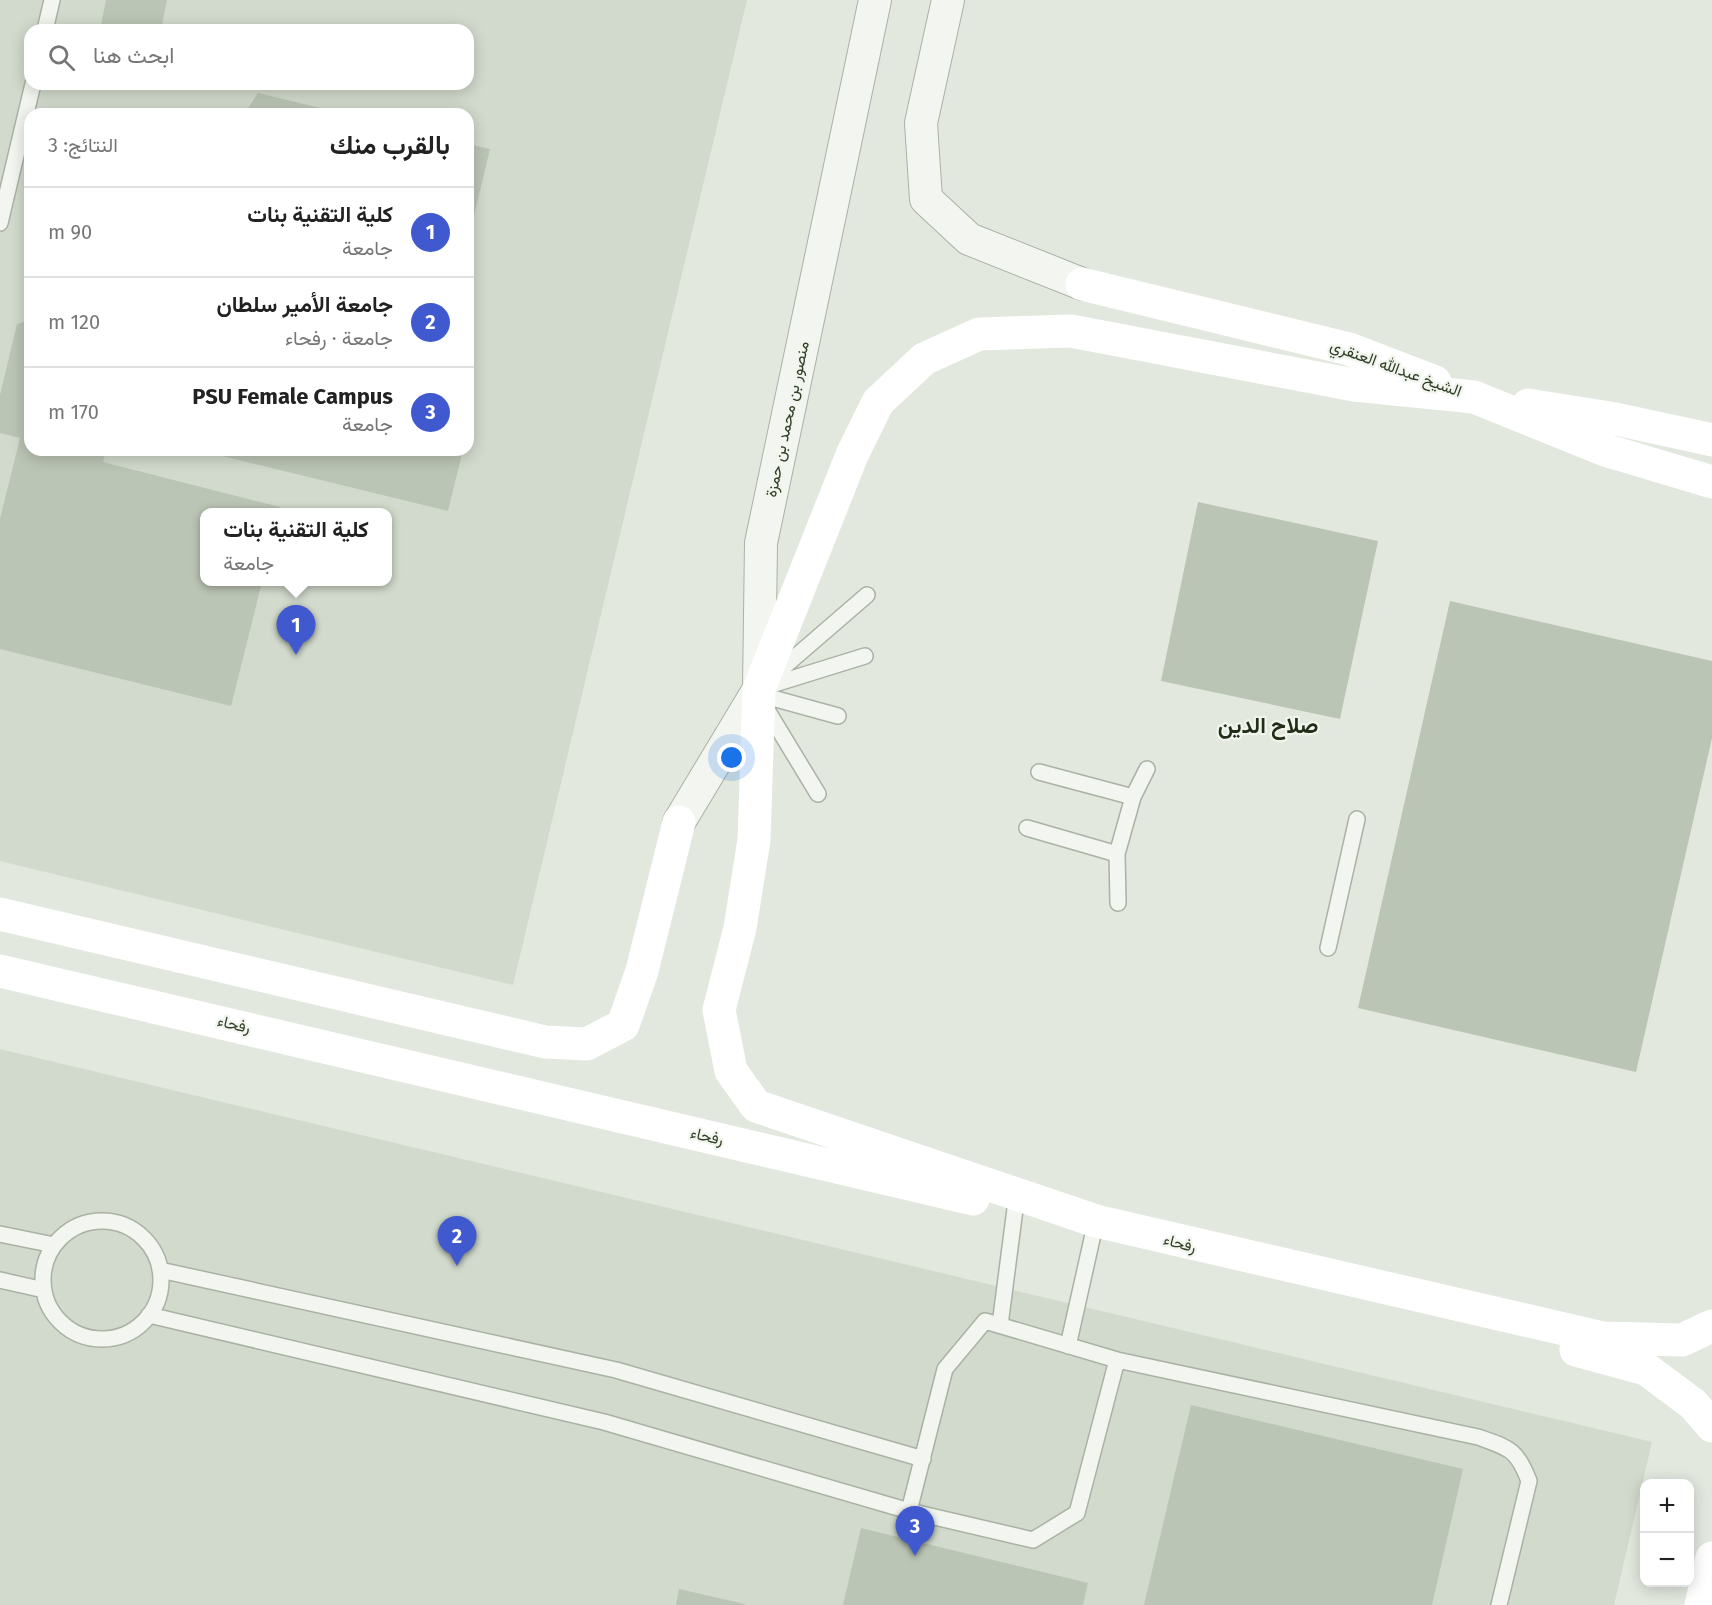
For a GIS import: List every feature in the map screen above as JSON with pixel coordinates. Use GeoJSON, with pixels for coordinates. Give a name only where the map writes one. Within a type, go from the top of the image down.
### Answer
{"type":"FeatureCollection","features":[{"type":"Feature","properties":{"kind":"street","name":"منصور بن محمد بن حمزة"},"geometry":{"type":"LineString","coordinates":[[759,692],[761,543],[875,0]]}},
{"type":"Feature","properties":{"kind":"street"},"geometry":{"type":"LineString","coordinates":[[948,0],[921,123],[926,199],[969,239],[1082,284]]}},
{"type":"Feature","properties":{"kind":"street","name":"الشيخ عبدالله العنقري"},"geometry":{"type":"LineString","coordinates":[[1082,284],[1349,349],[1474,397],[1616,419],[1712,440]]}},
{"type":"Feature","properties":{"kind":"street"},"geometry":{"type":"LineString","coordinates":[[0,914],[545,1042],[586,1044],[623,1024],[642,971],[678,822],[759,692],[852,455],[878,402],[924,359],[979,334],[1071,331],[1354,385],[1474,397],[1605,450],[1712,482]]}},
{"type":"Feature","properties":{"kind":"street"},"geometry":{"type":"LineString","coordinates":[[759,692],[754,840],[740,928],[719,1010],[731,1071],[756,1106],[1096,1221],[1603,1338],[1682,1340],[1712,1326]]}},
{"type":"Feature","properties":{"kind":"street","name":"رفحاء"},"geometry":{"type":"LineString","coordinates":[[0,971],[1015,1209],[1096,1221],[1646,1369],[1693,1404],[1712,1426]]}},
{"type":"Feature","properties":{"kind":"street"},"geometry":{"type":"LineString","coordinates":[[1701,1605],[1712,1558]]}},
{"type":"Feature","properties":{"kind":"lane"},"geometry":{"type":"LineString","coordinates":[[46,24],[52,0]]}},
{"type":"Feature","properties":{"kind":"lane"},"geometry":{"type":"LineString","coordinates":[[27,108],[32,90]]}},
{"type":"Feature","properties":{"kind":"lane"},"geometry":{"type":"LineString","coordinates":[[0,224],[24,122]]}},
{"type":"Feature","properties":{"kind":"lane"},"geometry":{"type":"LineString","coordinates":[[759,692],[867,595]]}},
{"type":"Feature","properties":{"kind":"lane"},"geometry":{"type":"LineString","coordinates":[[759,692],[865,656]]}},
{"type":"Feature","properties":{"kind":"lane"},"geometry":{"type":"LineString","coordinates":[[759,692],[838,716]]}},
{"type":"Feature","properties":{"kind":"lane"},"geometry":{"type":"LineString","coordinates":[[759,692],[818,794]]}},
{"type":"Feature","properties":{"kind":"lane"},"geometry":{"type":"LineString","coordinates":[[1118,903],[1117,854],[1133,797],[1147,769]]}},
{"type":"Feature","properties":{"kind":"lane"},"geometry":{"type":"LineString","coordinates":[[1039,772],[1133,797]]}},
{"type":"Feature","properties":{"kind":"lane"},"geometry":{"type":"LineString","coordinates":[[1328,948],[1358,819]]}},
{"type":"Feature","properties":{"kind":"lane"},"geometry":{"type":"LineString","coordinates":[[1027,828],[1117,854]]}},
{"type":"Feature","properties":{"kind":"lane"},"geometry":{"type":"LineString","coordinates":[[1000,1325],[1015,1209]]}},
{"type":"Feature","properties":{"kind":"lane"},"geometry":{"type":"LineString","coordinates":[[105,1221],[124,1226],[141,1236],[155,1252],[160,1270],[157,1303],[142,1325],[118,1337],[79,1334],[63,1324],[50,1309],[44,1290],[44,1267],[54,1245],[68,1231],[85,1223],[105,1221]]}},
{"type":"Feature","properties":{"kind":"lane"},"geometry":{"type":"LineString","coordinates":[[1068,1346],[1096,1221]]}},
{"type":"Feature","properties":{"kind":"lane"},"geometry":{"type":"LineString","coordinates":[[0,1234],[54,1245]]}},
{"type":"Feature","properties":{"kind":"lane"},"geometry":{"type":"LineString","coordinates":[[160,1270],[616,1370],[923,1459]]}},
{"type":"Feature","properties":{"kind":"lane"},"geometry":{"type":"LineString","coordinates":[[0,1280],[44,1290]]}},
{"type":"Feature","properties":{"kind":"lane"},"geometry":{"type":"LineString","coordinates":[[149,1315],[604,1422],[909,1511],[1033,1540],[1077,1513],[1117,1360]]}},
{"type":"Feature","properties":{"kind":"lane"},"geometry":{"type":"LineString","coordinates":[[909,1511],[945,1370],[985,1321],[1117,1360],[1478,1437],[1512,1449],[1522,1463],[1529,1481],[1499,1605]]}},
{"type":"Feature","properties":{"kind":"shaded area"},"geometry":{"type":"Polygon","coordinates":[[[0,0],[747,0],[513,985],[0,861],[0,0]]]}},
{"type":"Feature","properties":{"kind":"shaded area"},"geometry":{"type":"Polygon","coordinates":[[[0,1049],[1652,1442],[1643,1479],[1640,1479],[1640,1493],[1614,1605],[0,1605],[0,1049]]]}},
{"type":"Feature","properties":{"kind":"building"},"geometry":{"type":"Polygon","coordinates":[[[106,0],[167,0],[162,24],[101,24],[106,0]]]}},
{"type":"Feature","properties":{"kind":"building"},"geometry":{"type":"Polygon","coordinates":[[[258,93],[320,108],[248,108],[258,93]]]}},
{"type":"Feature","properties":{"kind":"building"},"geometry":{"type":"Polygon","coordinates":[[[474,145],[490,149],[474,216],[474,145]]]}},
{"type":"Feature","properties":{"kind":"building"},"geometry":{"type":"Polygon","coordinates":[[[24,322],[24,456],[104,456],[103,462],[280,507],[200,508],[200,586],[261,586],[231,706],[0,649],[0,519],[20,438],[0,433],[0,395],[17,324],[24,322]]]}},
{"type":"Feature","properties":{"kind":"building"},"geometry":{"type":"Polygon","coordinates":[[[223,456],[462,456],[448,511],[223,456]]]}},
{"type":"Feature","properties":{"kind":"building"},"geometry":{"type":"Polygon","coordinates":[[[1198,502],[1378,541],[1340,719],[1161,681],[1198,502]]]}},
{"type":"Feature","properties":{"kind":"building"},"geometry":{"type":"Polygon","coordinates":[[[1450,601],[1712,661],[1712,738],[1636,1072],[1358,1008],[1450,601]]]}},
{"type":"Feature","properties":{"kind":"building"},"geometry":{"type":"Polygon","coordinates":[[[1191,1405],[1463,1469],[1432,1605],[1144,1605],[1191,1405]]]}},
{"type":"Feature","properties":{"kind":"building"},"geometry":{"type":"Polygon","coordinates":[[[861,1528],[1088,1583],[1083,1605],[843,1605],[861,1528]]]}},
{"type":"Feature","properties":{"kind":"building"},"geometry":{"type":"Polygon","coordinates":[[[679,1589],[745,1604],[676,1605],[679,1589]]]}},
{"type":"Feature","properties":{"kind":"place","name":"كلية التقنية بنات"},"geometry":{"type":"Point","coordinates":[296,655]}},
{"type":"Feature","properties":{"kind":"place","name":"جامعة الأمير سلطان"},"geometry":{"type":"Point","coordinates":[457,1266]}},
{"type":"Feature","properties":{"kind":"place","name":"PSU Female Campus"},"geometry":{"type":"Point","coordinates":[915,1556]}},
{"type":"Feature","properties":{"kind":"district","name":"صلاح الدين"},"geometry":{"type":"Point","coordinates":[1268,725]}}]}
